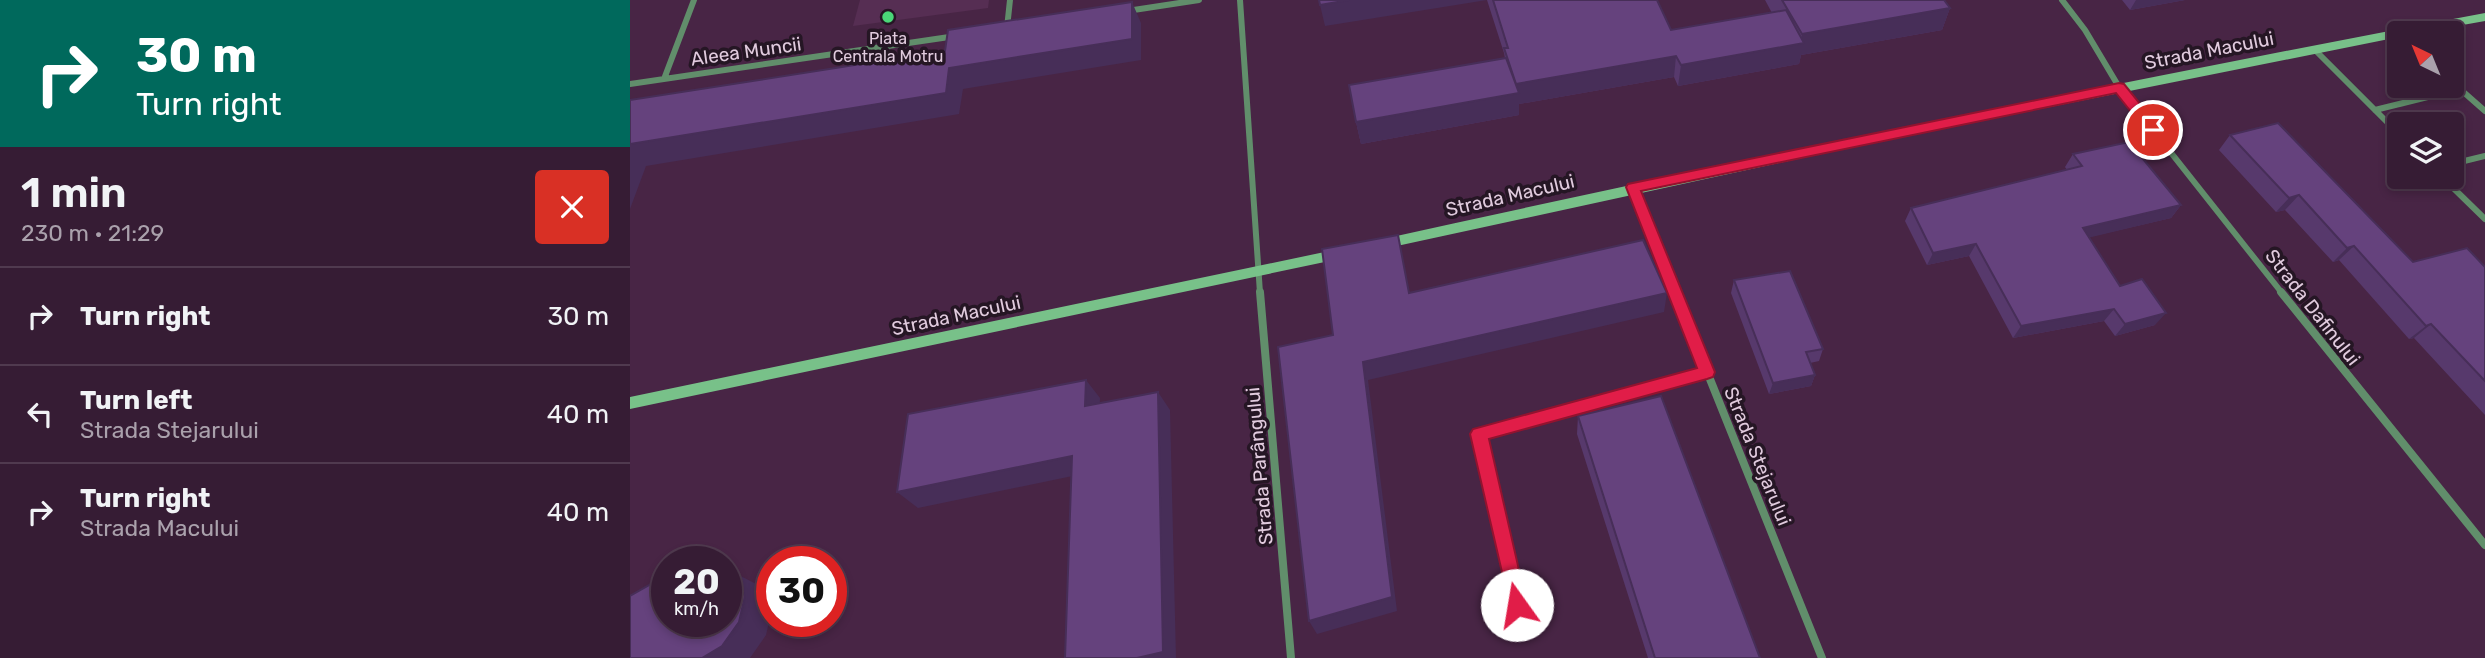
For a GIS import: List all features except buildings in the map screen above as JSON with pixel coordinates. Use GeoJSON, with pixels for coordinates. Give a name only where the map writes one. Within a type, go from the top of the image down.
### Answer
{"type":"FeatureCollection","features":[{"type":"Feature","properties":{"kind":"street"},"geometry":{"type":"LineString","coordinates":[[664,79],[694,0]]}},
{"type":"Feature","properties":{"kind":"street"},"geometry":{"type":"LineString","coordinates":[[1007,28],[1010,0]]}},
{"type":"Feature","properties":{"kind":"street"},"geometry":{"type":"LineString","coordinates":[[1117,12],[1199,0]]}},
{"type":"Feature","properties":{"kind":"street","name":"Strada Parângului"},"geometry":{"type":"LineString","coordinates":[[1240,0],[1258,272],[1291,658]]}},
{"type":"Feature","properties":{"kind":"street","name":"Strada Dafinului"},"geometry":{"type":"LineString","coordinates":[[2062,0],[2085,30],[2119,87],[2387,426],[2485,545]]}},
{"type":"Feature","properties":{"kind":"street","name":"Strada Macului"},"geometry":{"type":"LineString","coordinates":[[2464,21],[2485,17]]}},
{"type":"Feature","properties":{"kind":"street"},"geometry":{"type":"LineString","coordinates":[[993,30],[1021,26]]}},
{"type":"Feature","properties":{"kind":"street","name":"Aleea Muncii"},"geometry":{"type":"LineString","coordinates":[[630,84],[966,34]]}},
{"type":"Feature","properties":{"kind":"street","name":"Strada Macului"},"geometry":{"type":"LineString","coordinates":[[630,402],[1258,272],[1633,187],[2119,87],[2387,36]]}},
{"type":"Feature","properties":{"kind":"street"},"geometry":{"type":"LineString","coordinates":[[2315,50],[2387,122]]}},
{"type":"Feature","properties":{"kind":"street"},"geometry":{"type":"LineString","coordinates":[[2375,110],[2460,89],[2485,111]]}},
{"type":"Feature","properties":{"kind":"street"},"geometry":{"type":"LineString","coordinates":[[2464,161],[2485,156]]}},
{"type":"Feature","properties":{"kind":"street","name":"Strada Stejarului"},"geometry":{"type":"LineString","coordinates":[[1633,187],[1822,658]]}},
{"type":"Feature","properties":{"kind":"street"},"geometry":{"type":"LineString","coordinates":[[2454,189],[2485,219]]}},
{"type":"Feature","properties":{"kind":"street"},"geometry":{"type":"LineString","coordinates":[[1523,629],[1479,434],[1707,372]]}},
{"type":"Feature","properties":{"kind":"shaded area","name":"Piata Centrala Motru"},"geometry":{"type":"Polygon","coordinates":[[[860,0],[989,0],[988,8],[853,26],[860,0]]]}},
{"type":"Feature","properties":{"kind":"place","name":"Piata Centrala Motru"},"geometry":{"type":"Point","coordinates":[888,17]}},
{"type":"Feature","properties":{"kind":"route"},"geometry":{"type":"LineString","coordinates":[[1517,605],[1479,434],[1707,372],[1633,187],[2119,87],[2153,130]]}}]}
